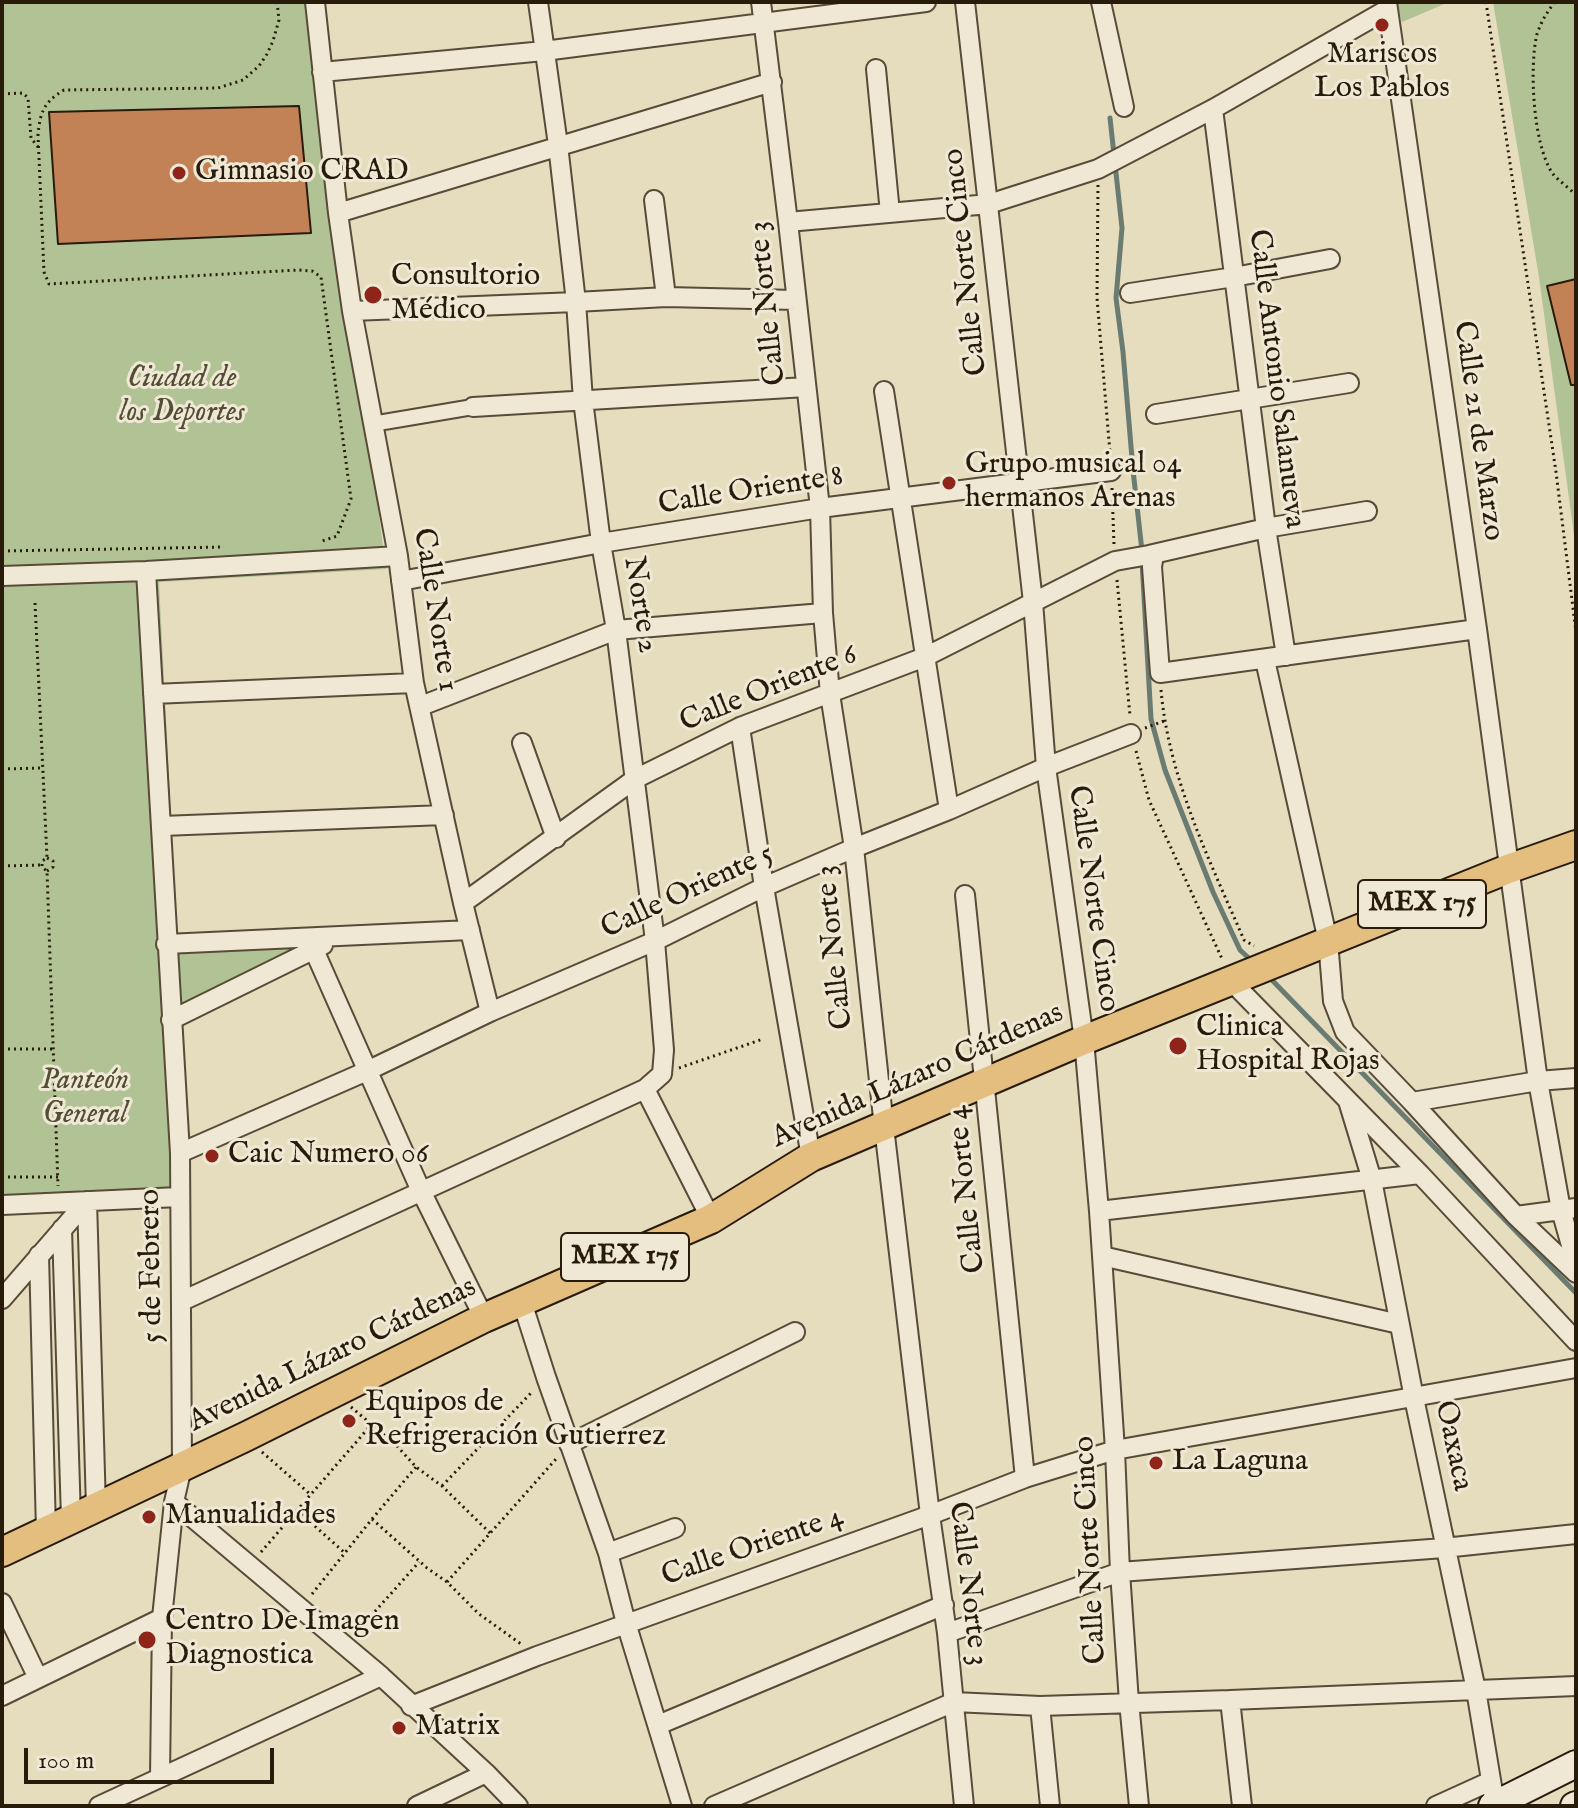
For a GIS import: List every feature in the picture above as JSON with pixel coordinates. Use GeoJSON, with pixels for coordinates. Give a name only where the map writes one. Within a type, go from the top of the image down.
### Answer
{"type":"FeatureCollection","features":[{"type":"Feature","properties":{"kind":"main road","name":"Avenida Lázaro Cárdenas"},"geometry":{"type":"LineString","coordinates":[[2,1552],[336,1393],[484,1318],[711,1219],[811,1157],[1084,1040],[1508,869],[1576,845]]}},
{"type":"Feature","properties":{"kind":"main road"},"geometry":{"type":"LineString","coordinates":[[1493,1797],[1576,1764]]}},
{"type":"Feature","properties":{"kind":"street","name":"Calle Norte 1"},"geometry":{"type":"LineString","coordinates":[[315,2],[352,311],[398,556],[414,683],[490,1012]]}},
{"type":"Feature","properties":{"kind":"street","name":"Norte 2"},"geometry":{"type":"LineString","coordinates":[[538,2],[576,302],[583,400],[655,941],[664,1050],[662,1074]]}},
{"type":"Feature","properties":{"kind":"street","name":"Calle Norte 3"},"geometry":{"type":"LineString","coordinates":[[761,2],[820,508],[823,613],[830,694],[854,848],[930,1515],[944,1605],[964,1806]]}},
{"type":"Feature","properties":{"kind":"street"},"geometry":{"type":"LineString","coordinates":[[322,72],[544,51],[926,2]]}},
{"type":"Feature","properties":{"kind":"street","name":"Calle Norte Cinco"},"geometry":{"type":"LineString","coordinates":[[965,2],[1033,602],[1046,767],[1084,1040],[1099,1211],[1120,1572],[1139,1806]]}},
{"type":"Feature","properties":{"kind":"street"},"geometry":{"type":"LineString","coordinates":[[1101,2],[1124,107]]}},
{"type":"Feature","properties":{"kind":"street"},"geometry":{"type":"LineString","coordinates":[[788,222],[989,204],[1113,162],[1213,109],[1388,6]]}},
{"type":"Feature","properties":{"kind":"street","name":"Calle 21 de Marzo"},"geometry":{"type":"LineString","coordinates":[[1388,6],[1538,1081],[1569,1209],[1576,1263]]}},
{"type":"Feature","properties":{"kind":"street"},"geometry":{"type":"LineString","coordinates":[[876,69],[890,213]]}},
{"type":"Feature","properties":{"kind":"street"},"geometry":{"type":"LineString","coordinates":[[338,213],[772,82]]}},
{"type":"Feature","properties":{"kind":"street","name":"Calle Antonio Salanueva"},"geometry":{"type":"LineString","coordinates":[[1213,109],[1266,528],[1286,656]]}},
{"type":"Feature","properties":{"kind":"street"},"geometry":{"type":"LineString","coordinates":[[654,200],[666,297]]}},
{"type":"Feature","properties":{"kind":"street"},"geometry":{"type":"LineString","coordinates":[[1130,293],[1330,259]]}},
{"type":"Feature","properties":{"kind":"street"},"geometry":{"type":"LineString","coordinates":[[352,311],[666,297],[796,300]]}},
{"type":"Feature","properties":{"kind":"street"},"geometry":{"type":"LineString","coordinates":[[1156,414],[1349,383]]}},
{"type":"Feature","properties":{"kind":"street"},"geometry":{"type":"LineString","coordinates":[[372,424],[473,407],[806,387]]}},
{"type":"Feature","properties":{"kind":"street"},"geometry":{"type":"LineString","coordinates":[[884,391],[949,810]]}},
{"type":"Feature","properties":{"kind":"street","name":"Calle Oriente 8"},"geometry":{"type":"LineString","coordinates":[[401,581],[601,543],[820,508],[1111,471]]}},
{"type":"Feature","properties":{"kind":"street","name":"Calle Oriente 6"},"geometry":{"type":"LineString","coordinates":[[463,903],[635,779],[740,727],[925,657],[1120,560],[1266,528],[1367,511]]}},
{"type":"Feature","properties":{"kind":"street"},"geometry":{"type":"LineString","coordinates":[[1152,554],[1160,673],[1477,629]]}},
{"type":"Feature","properties":{"kind":"street"},"geometry":{"type":"LineString","coordinates":[[2,576],[398,556]]}},
{"type":"Feature","properties":{"kind":"street","name":"5 de Febrero"},"geometry":{"type":"LineString","coordinates":[[146,571],[180,1153],[182,1301],[182,1467],[174,1502],[162,1618],[160,1777]]}},
{"type":"Feature","properties":{"kind":"street"},"geometry":{"type":"LineString","coordinates":[[421,706],[616,630],[823,613]]}},
{"type":"Feature","properties":{"kind":"street"},"geometry":{"type":"LineString","coordinates":[[1265,660],[1328,941],[1333,1001],[1345,1032],[1516,1216],[1576,1273]]}},
{"type":"Feature","properties":{"kind":"street"},"geometry":{"type":"LineString","coordinates":[[153,694],[414,683]]}},
{"type":"Feature","properties":{"kind":"street"},"geometry":{"type":"LineString","coordinates":[[740,727],[811,1157]]}},
{"type":"Feature","properties":{"kind":"street","name":"Calle Oriente 5"},"geometry":{"type":"LineString","coordinates":[[180,1153],[367,1071],[490,1012],[655,941],[764,887],[1131,734]]}},
{"type":"Feature","properties":{"kind":"street"},"geometry":{"type":"LineString","coordinates":[[522,743],[556,838]]}},
{"type":"Feature","properties":{"kind":"street"},"geometry":{"type":"LineString","coordinates":[[162,826],[444,815]]}},
{"type":"Feature","properties":{"kind":"street","name":"Calle Norte 4"},"geometry":{"type":"LineString","coordinates":[[965,895],[1025,1478]]}},
{"type":"Feature","properties":{"kind":"street"},"geometry":{"type":"LineString","coordinates":[[166,944],[470,930]]}},
{"type":"Feature","properties":{"kind":"street"},"geometry":{"type":"LineString","coordinates":[[171,1020],[337,937]]}},
{"type":"Feature","properties":{"kind":"street"},"geometry":{"type":"LineString","coordinates":[[314,950],[421,1191],[480,1310]]}},
{"type":"Feature","properties":{"kind":"street"},"geometry":{"type":"LineString","coordinates":[[1258,971],[1348,1101],[1576,1341]]}},
{"type":"Feature","properties":{"kind":"street"},"geometry":{"type":"LineString","coordinates":[[182,1301],[645,1089],[662,1074]]}},
{"type":"Feature","properties":{"kind":"street"},"geometry":{"type":"LineString","coordinates":[[1412,1102],[1538,1081],[1576,1078]]}},
{"type":"Feature","properties":{"kind":"street"},"geometry":{"type":"LineString","coordinates":[[645,1089],[711,1219]]}},
{"type":"Feature","properties":{"kind":"street","name":"Oaxaca"},"geometry":{"type":"LineString","coordinates":[[1348,1101],[1372,1180],[1444,1548],[1476,1690],[1493,1797]]}},
{"type":"Feature","properties":{"kind":"street"},"geometry":{"type":"LineString","coordinates":[[1099,1211],[1420,1174]]}},
{"type":"Feature","properties":{"kind":"street"},"geometry":{"type":"LineString","coordinates":[[2,1205],[179,1197]]}},
{"type":"Feature","properties":{"kind":"street"},"geometry":{"type":"LineString","coordinates":[[2,1299],[87,1201]]}},
{"type":"Feature","properties":{"kind":"street"},"geometry":{"type":"LineString","coordinates":[[71,1519],[87,1201]]}},
{"type":"Feature","properties":{"kind":"street"},"geometry":{"type":"LineString","coordinates":[[1516,1216],[1569,1209]]}},
{"type":"Feature","properties":{"kind":"street"},"geometry":{"type":"LineString","coordinates":[[62,1229],[71,1519]]}},
{"type":"Feature","properties":{"kind":"street"},"geometry":{"type":"LineString","coordinates":[[39,1255],[71,1519]]}},
{"type":"Feature","properties":{"kind":"street"},"geometry":{"type":"LineString","coordinates":[[1102,1256],[1399,1324]]}},
{"type":"Feature","properties":{"kind":"street"},"geometry":{"type":"LineString","coordinates":[[522,1302],[608,1553],[682,1806]]}},
{"type":"Feature","properties":{"kind":"street"},"geometry":{"type":"LineString","coordinates":[[569,1444],[795,1332]]}},
{"type":"Feature","properties":{"kind":"street","name":"Calle Oriente 4"},"geometry":{"type":"LineString","coordinates":[[411,1706],[626,1623],[1025,1478],[1115,1450],[1576,1368]]}},
{"type":"Feature","properties":{"kind":"street"},"geometry":{"type":"LineString","coordinates":[[174,1502],[381,1676],[518,1806]]}},
{"type":"Feature","properties":{"kind":"street"},"geometry":{"type":"LineString","coordinates":[[608,1553],[675,1528]]}},
{"type":"Feature","properties":{"kind":"street"},"geometry":{"type":"LineString","coordinates":[[947,1633],[1120,1572],[1444,1548],[1576,1534]]}},
{"type":"Feature","properties":{"kind":"street"},"geometry":{"type":"LineString","coordinates":[[2,1603],[38,1678]]}},
{"type":"Feature","properties":{"kind":"street"},"geometry":{"type":"LineString","coordinates":[[658,1725],[944,1605]]}},
{"type":"Feature","properties":{"kind":"street"},"geometry":{"type":"LineString","coordinates":[[2,1696],[162,1618]]}},
{"type":"Feature","properties":{"kind":"street"},"geometry":{"type":"LineString","coordinates":[[99,1806],[381,1676]]}},
{"type":"Feature","properties":{"kind":"street"},"geometry":{"type":"LineString","coordinates":[[714,1806],[954,1702],[1040,1706],[1576,1686]]}},
{"type":"Feature","properties":{"kind":"street"},"geometry":{"type":"LineString","coordinates":[[1230,1700],[1242,1806]]}},
{"type":"Feature","properties":{"kind":"street"},"geometry":{"type":"LineString","coordinates":[[1040,1706],[1050,1806]]}},
{"type":"Feature","properties":{"kind":"street"},"geometry":{"type":"LineString","coordinates":[[417,1806],[486,1773]]}},
{"type":"Feature","properties":{"kind":"street"},"geometry":{"type":"LineString","coordinates":[[1436,1806],[1493,1797]]}},
{"type":"Feature","properties":{"kind":"path"},"geometry":{"type":"LineString","coordinates":[[277,2],[279,20],[273,41],[259,66],[243,80],[218,88],[64,90],[44,106],[38,135],[44,272],[49,284],[298,270],[312,271],[321,277],[351,499],[337,536],[314,544]]}},
{"type":"Feature","properties":{"kind":"path"},"geometry":{"type":"LineString","coordinates":[[1486,2],[1552,440],[1576,632]]}},
{"type":"Feature","properties":{"kind":"path"},"geometry":{"type":"LineString","coordinates":[[1555,2],[1545,14],[1537,35],[1533,71],[1537,126],[1542,151],[1553,174],[1576,195]]}},
{"type":"Feature","properties":{"kind":"path"},"geometry":{"type":"LineString","coordinates":[[2,94],[23,93],[28,98],[31,138],[38,147]]}},
{"type":"Feature","properties":{"kind":"path"},"geometry":{"type":"LineString","coordinates":[[1113,162],[1097,298],[1120,560],[1131,734],[1149,800],[1258,971]]}},
{"type":"Feature","properties":{"kind":"path"},"geometry":{"type":"LineString","coordinates":[[2,551],[237,547]]}},
{"type":"Feature","properties":{"kind":"path"},"geometry":{"type":"LineString","coordinates":[[35,603],[47,858]]}},
{"type":"Feature","properties":{"kind":"path"},"geometry":{"type":"LineString","coordinates":[[1160,673],[1164,721],[1197,833],[1258,971]]}},
{"type":"Feature","properties":{"kind":"path"},"geometry":{"type":"LineString","coordinates":[[2,769],[43,768]]}},
{"type":"Feature","properties":{"kind":"path"},"geometry":{"type":"LineString","coordinates":[[42,865],[47,858]]}},
{"type":"Feature","properties":{"kind":"path"},"geometry":{"type":"LineString","coordinates":[[47,858],[53,861],[53,867],[47,871]]}},
{"type":"Feature","properties":{"kind":"path"},"geometry":{"type":"LineString","coordinates":[[2,866],[42,865]]}},
{"type":"Feature","properties":{"kind":"path"},"geometry":{"type":"LineString","coordinates":[[42,865],[47,871],[59,1202]]}},
{"type":"Feature","properties":{"kind":"path"},"geometry":{"type":"LineString","coordinates":[[662,1074],[763,1039]]}},
{"type":"Feature","properties":{"kind":"path"},"geometry":{"type":"LineString","coordinates":[[2,1049],[53,1049]]}},
{"type":"Feature","properties":{"kind":"path"},"geometry":{"type":"LineString","coordinates":[[2,1177],[58,1177]]}},
{"type":"Feature","properties":{"kind":"path"},"geometry":{"type":"LineString","coordinates":[[442,1486],[546,1377]]}},
{"type":"Feature","properties":{"kind":"path"},"geometry":{"type":"LineString","coordinates":[[336,1393],[397,1446],[416,1467],[442,1486],[490,1533]]}},
{"type":"Feature","properties":{"kind":"path"},"geometry":{"type":"LineString","coordinates":[[250,1565],[371,1425]]}},
{"type":"Feature","properties":{"kind":"path"},"geometry":{"type":"LineString","coordinates":[[245,1437],[310,1494]]}},
{"type":"Feature","properties":{"kind":"path"},"geometry":{"type":"LineString","coordinates":[[447,1582],[569,1444]]}},
{"type":"Feature","properties":{"kind":"path"},"geometry":{"type":"LineString","coordinates":[[300,1609],[416,1467]]}},
{"type":"Feature","properties":{"kind":"path"},"geometry":{"type":"LineString","coordinates":[[297,1510],[345,1553]]}},
{"type":"Feature","properties":{"kind":"path"},"geometry":{"type":"LineString","coordinates":[[372,1519],[447,1582],[479,1614],[537,1656]]}},
{"type":"Feature","properties":{"kind":"path"},"geometry":{"type":"LineString","coordinates":[[344,1646],[420,1561]]}},
{"type":"Feature","properties":{"kind":"green space","name":"Ciudad de los Deportes"},"geometry":{"type":"Polygon","coordinates":[[[2,2],[313,2],[386,569],[159,582],[177,935],[345,939],[177,1026],[185,1207],[2,1214],[2,2]]]}},
{"type":"Feature","properties":{"kind":"green space"},"geometry":{"type":"Polygon","coordinates":[[[1396,2],[1449,2],[1402,22],[1396,2]]]}},
{"type":"Feature","properties":{"kind":"green space"},"geometry":{"type":"Polygon","coordinates":[[[1493,2],[1576,2],[1576,550],[1539,277],[1493,2]]]}},
{"type":"Feature","properties":{"kind":"building","name":"Gimnasio CRAD"},"geometry":{"type":"Polygon","coordinates":[[[299,106],[311,233],[58,244],[49,112],[299,106]]]}},
{"type":"Feature","properties":{"kind":"building"},"geometry":{"type":"Polygon","coordinates":[[[1576,279],[1576,385],[1571,385],[1547,286],[1576,279]]]}},
{"type":"Feature","properties":{"kind":"waterway"},"geometry":{"type":"LineString","coordinates":[[1110,118],[1122,228],[1116,298],[1142,551]]}},
{"type":"Feature","properties":{"kind":"waterway"},"geometry":{"type":"LineString","coordinates":[[1142,561],[1151,719],[1165,770],[1213,892],[1240,950],[1252,961]]}},
{"type":"Feature","properties":{"kind":"waterway"},"geometry":{"type":"LineString","coordinates":[[1268,976],[1576,1293]]}},
{"type":"Feature","properties":{"kind":"place","name":"Mariscos Los Pablos"},"geometry":{"type":"Point","coordinates":[1382,25]}},
{"type":"Feature","properties":{"kind":"place","name":"Gimnasio CRAD"},"geometry":{"type":"Point","coordinates":[179,173]}},
{"type":"Feature","properties":{"kind":"place","name":"Consultorio Médico"},"geometry":{"type":"Point","coordinates":[373,295]}},
{"type":"Feature","properties":{"kind":"place","name":"Grupo musical 04 hermanos Arenas"},"geometry":{"type":"Point","coordinates":[949,483]}},
{"type":"Feature","properties":{"kind":"place","name":"Clinica Hospital Rojas"},"geometry":{"type":"Point","coordinates":[1178,1046]}},
{"type":"Feature","properties":{"kind":"place","name":"Caic Numero 06"},"geometry":{"type":"Point","coordinates":[212,1156]}},
{"type":"Feature","properties":{"kind":"place","name":"Equipos de Refrigeración Gutierrez"},"geometry":{"type":"Point","coordinates":[349,1421]}},
{"type":"Feature","properties":{"kind":"place","name":"La Laguna"},"geometry":{"type":"Point","coordinates":[1156,1463]}},
{"type":"Feature","properties":{"kind":"place","name":"Manualidades"},"geometry":{"type":"Point","coordinates":[149,1517]}},
{"type":"Feature","properties":{"kind":"place","name":"Centro De Imagen Diagnostica"},"geometry":{"type":"Point","coordinates":[147,1640]}},
{"type":"Feature","properties":{"kind":"place","name":"Matrix"},"geometry":{"type":"Point","coordinates":[399,1728]}},
{"type":"Feature","properties":{"kind":"park label","name":"Panteón General"},"geometry":{"type":"Point","coordinates":[85,1099]}}]}
